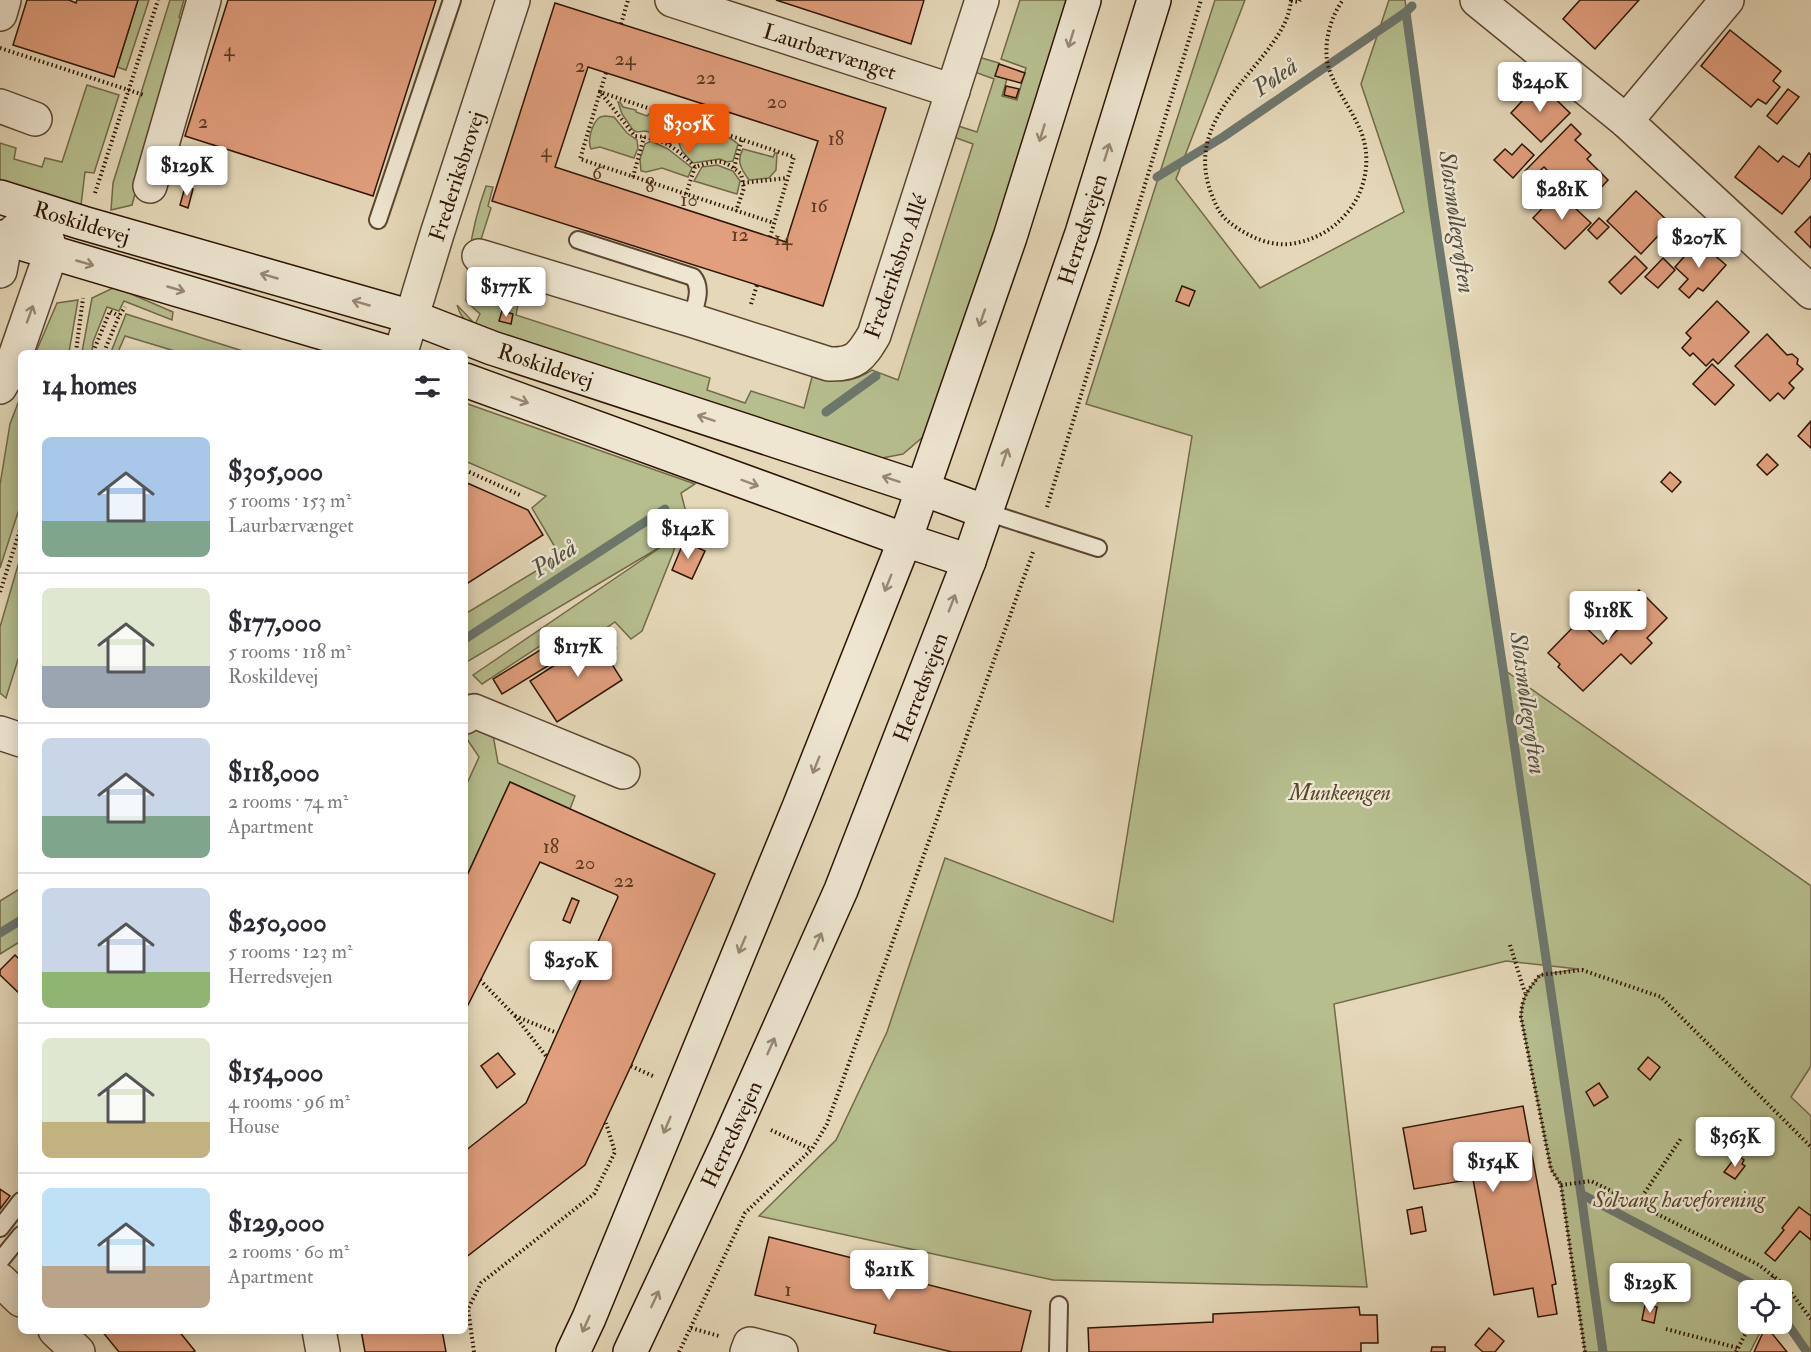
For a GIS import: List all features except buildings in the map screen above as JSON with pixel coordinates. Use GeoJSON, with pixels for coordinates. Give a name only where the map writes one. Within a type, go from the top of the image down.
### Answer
{"type":"FeatureCollection","features":[{"type":"Feature","properties":{"kind":"street"},"geometry":{"type":"LineString","coordinates":[[0,14],[4,0]]}},
{"type":"Feature","properties":{"kind":"street"},"geometry":{"type":"LineString","coordinates":[[150,186],[204,0]]}},
{"type":"Feature","properties":{"kind":"street","name":"Frederiksbrovej"},"geometry":{"type":"LineString","coordinates":[[402,350],[513,0]]}},
{"type":"Feature","properties":{"kind":"street","name":"Laurbærvænget"},"geometry":{"type":"LineString","coordinates":[[672,0],[953,91]]}},
{"type":"Feature","properties":{"kind":"street","name":"Frederiksbro Allé"},"geometry":{"type":"LineString","coordinates":[[479,256],[829,364],[845,365],[856,359],[874,335],[981,0]]}},
{"type":"Feature","properties":{"kind":"street"},"geometry":{"type":"LineString","coordinates":[[573,1352],[799,807],[905,540],[1010,237],[1083,0]]}},
{"type":"Feature","properties":{"kind":"street","name":"Herredsvejen"},"geometry":{"type":"LineString","coordinates":[[630,1352],[733,1132],[841,890],[969,561],[1082,233],[1154,0]]}},
{"type":"Feature","properties":{"kind":"street"},"geometry":{"type":"LineString","coordinates":[[1477,0],[1626,121],[1811,292]]}},
{"type":"Feature","properties":{"kind":"street"},"geometry":{"type":"LineString","coordinates":[[1626,121],[1727,0]]}},
{"type":"Feature","properties":{"kind":"street"},"geometry":{"type":"LineString","coordinates":[[0,106],[35,119]]}},
{"type":"Feature","properties":{"kind":"street","name":"Roskildevej"},"geometry":{"type":"LineString","coordinates":[[0,197],[412,317],[492,348],[923,489],[986,512]]}},
{"type":"Feature","properties":{"kind":"street"},"geometry":{"type":"LineString","coordinates":[[0,271],[3,238],[39,210],[51,253],[11,368],[0,387]]}},
{"type":"Feature","properties":{"kind":"street","name":"Roskildevej"},"geometry":{"type":"LineString","coordinates":[[3,238],[380,350]]}},
{"type":"Feature","properties":{"kind":"street","name":"Roskildevej"},"geometry":{"type":"LineString","coordinates":[[468,381],[905,540],[969,561]]}},
{"type":"Feature","properties":{"kind":"street"},"geometry":{"type":"LineString","coordinates":[[468,715],[474,711],[623,772]]}},
{"type":"Feature","properties":{"kind":"street"},"geometry":{"type":"LineString","coordinates":[[0,734],[18,739]]}},
{"type":"Feature","properties":{"kind":"street"},"geometry":{"type":"LineString","coordinates":[[0,1280],[18,1297]]}},
{"type":"Feature","properties":{"kind":"street"},"geometry":{"type":"LineString","coordinates":[[59,1334],[78,1352]]}},
{"type":"Feature","properties":{"kind":"street"},"geometry":{"type":"LineString","coordinates":[[320,1334],[323,1352]]}},
{"type":"Feature","properties":{"kind":"street"},"geometry":{"type":"LineString","coordinates":[[747,1352],[750,1344],[781,1352]]}},
{"type":"Feature","properties":{"kind":"lane"},"geometry":{"type":"LineString","coordinates":[[378,220],[452,0]]}},
{"type":"Feature","properties":{"kind":"lane"},"geometry":{"type":"LineString","coordinates":[[578,240],[693,277],[698,282],[698,292],[691,320]]}},
{"type":"Feature","properties":{"kind":"lane"},"geometry":{"type":"LineString","coordinates":[[986,512],[1098,548]]}},
{"type":"Feature","properties":{"kind":"lane"},"geometry":{"type":"LineString","coordinates":[[0,1228],[18,1205]]}},
{"type":"Feature","properties":{"kind":"lane"},"geometry":{"type":"LineString","coordinates":[[0,1261],[18,1239]]}},
{"type":"Feature","properties":{"kind":"lane"},"geometry":{"type":"LineString","coordinates":[[1058,1352],[1059,1305]]}},
{"type":"Feature","properties":{"kind":"path"},"geometry":{"type":"LineString","coordinates":[[93,202],[158,0]]}},
{"type":"Feature","properties":{"kind":"path"},"geometry":{"type":"LineString","coordinates":[[621,24],[628,0]]}},
{"type":"Feature","properties":{"kind":"path"},"geometry":{"type":"LineString","coordinates":[[679,1352],[745,1213],[812,1149],[827,1124],[1030,563],[1200,0]]}},
{"type":"Feature","properties":{"kind":"path"},"geometry":{"type":"LineString","coordinates":[[1300,0],[1299,2],[1291,1],[1288,18],[1277,38],[1218,112],[1208,138],[1205,156],[1206,178],[1224,219],[1242,232],[1264,242],[1288,245],[1309,241],[1328,231],[1340,220],[1352,207],[1360,192],[1366,172],[1366,149],[1360,127],[1328,67],[1327,44],[1330,25],[1343,0]]}},
{"type":"Feature","properties":{"kind":"path"},"geometry":{"type":"LineString","coordinates":[[0,48],[130,90]]}},
{"type":"Feature","properties":{"kind":"path"},"geometry":{"type":"LineString","coordinates":[[606,73],[580,159],[774,223]]}},
{"type":"Feature","properties":{"kind":"path"},"geometry":{"type":"LineString","coordinates":[[600,92],[794,157],[770,237]]}},
{"type":"Feature","properties":{"kind":"path"},"geometry":{"type":"LineString","coordinates":[[600,92],[635,136],[669,144],[695,167]]}},
{"type":"Feature","properties":{"kind":"path"},"geometry":{"type":"LineString","coordinates":[[669,144],[677,117]]}},
{"type":"Feature","properties":{"kind":"path"},"geometry":{"type":"LineString","coordinates":[[633,177],[644,137]]}},
{"type":"Feature","properties":{"kind":"path"},"geometry":{"type":"LineString","coordinates":[[734,168],[742,139]]}},
{"type":"Feature","properties":{"kind":"path"},"geometry":{"type":"LineString","coordinates":[[695,167],[710,162],[728,163],[741,174],[744,188],[736,211]]}},
{"type":"Feature","properties":{"kind":"path"},"geometry":{"type":"LineString","coordinates":[[686,195],[695,167]]}},
{"type":"Feature","properties":{"kind":"path"},"geometry":{"type":"LineString","coordinates":[[743,183],[788,178]]}},
{"type":"Feature","properties":{"kind":"path"},"geometry":{"type":"LineString","coordinates":[[78,350],[83,298]]}},
{"type":"Feature","properties":{"kind":"path"},"geometry":{"type":"LineString","coordinates":[[105,350],[126,305],[135,309]]}},
{"type":"Feature","properties":{"kind":"path"},"geometry":{"type":"LineString","coordinates":[[94,350],[110,311],[119,316]]}},
{"type":"Feature","properties":{"kind":"path"},"geometry":{"type":"LineString","coordinates":[[468,471],[522,496]]}},
{"type":"Feature","properties":{"kind":"path"},"geometry":{"type":"LineString","coordinates":[[0,592],[18,535]]}},
{"type":"Feature","properties":{"kind":"path"},"geometry":{"type":"LineString","coordinates":[[1510,945],[1525,994]]}},
{"type":"Feature","properties":{"kind":"path"},"geometry":{"type":"LineString","coordinates":[[1585,1352],[1561,1185],[1551,1169],[1521,1017],[1525,994],[1540,975],[1582,970],[1660,997],[1811,1147]]}},
{"type":"Feature","properties":{"kind":"path"},"geometry":{"type":"LineString","coordinates":[[480,981],[515,1016],[546,1056]]}},
{"type":"Feature","properties":{"kind":"path"},"geometry":{"type":"LineString","coordinates":[[515,1016],[557,1034]]}},
{"type":"Feature","properties":{"kind":"path"},"geometry":{"type":"LineString","coordinates":[[631,1066],[658,1078]]}},
{"type":"Feature","properties":{"kind":"path"},"geometry":{"type":"LineString","coordinates":[[474,1352],[468,1309],[481,1283],[594,1194],[615,1152],[606,1123]]}},
{"type":"Feature","properties":{"kind":"path"},"geometry":{"type":"LineString","coordinates":[[771,1130],[812,1149]]}},
{"type":"Feature","properties":{"kind":"path"},"geometry":{"type":"LineString","coordinates":[[1636,1204],[1682,1137]]}},
{"type":"Feature","properties":{"kind":"path"},"geometry":{"type":"LineString","coordinates":[[1561,1185],[1590,1181],[1759,1265],[1786,1286],[1811,1319]]}},
{"type":"Feature","properties":{"kind":"path"},"geometry":{"type":"LineString","coordinates":[[1771,1280],[1773,1276]]}},
{"type":"Feature","properties":{"kind":"path"},"geometry":{"type":"LineString","coordinates":[[1666,1329],[1737,1350],[1745,1334]]}},
{"type":"Feature","properties":{"kind":"green space"},"geometry":{"type":"Polygon","coordinates":[[[138,0],[149,0],[126,70],[117,67],[138,0]]]}},
{"type":"Feature","properties":{"kind":"green space"},"geometry":{"type":"Polygon","coordinates":[[[170,0],[184,0],[179,17],[182,20],[132,205],[111,210],[113,183],[170,0]]]}},
{"type":"Feature","properties":{"kind":"green space"},"geometry":{"type":"Polygon","coordinates":[[[1020,0],[1068,0],[937,415],[924,436],[903,454],[872,460],[471,330],[460,313],[457,305],[475,324],[480,314],[466,301],[467,271],[481,200],[486,186],[493,187],[488,206],[491,208],[471,271],[470,289],[518,304],[516,315],[710,378],[707,390],[745,403],[751,391],[804,408],[812,377],[850,380],[872,370],[898,380],[973,144],[951,136],[955,125],[977,132],[994,79],[972,71],[975,56],[999,63],[996,76],[1007,79],[1002,96],[1017,100],[1026,68],[1001,59],[1020,0]]]}},
{"type":"Feature","properties":{"kind":"green space","name":"Munkeengen"},"geometry":{"type":"Polygon","coordinates":[[[1215,0],[1245,0],[1176,179],[1260,288],[1404,212],[1361,84],[1389,0],[1405,0],[1433,207],[1503,669],[1811,886],[1811,1066],[1791,1097],[1811,1116],[1811,1352],[1807,1352],[1792,1330],[1792,1280],[1738,1280],[1738,1334],[1759,1334],[1750,1352],[1585,1352],[1561,1185],[1551,1169],[1521,1017],[1526,994],[1540,975],[1578,969],[1506,961],[1334,1004],[1367,1287],[1053,1280],[759,1216],[836,1140],[887,1032],[945,858],[1113,922],[1192,436],[1086,404],[1215,0]]]}},
{"type":"Feature","properties":{"kind":"green space"},"geometry":{"type":"Polygon","coordinates":[[[87,85],[119,95],[94,173],[85,172],[81,205],[0,182],[0,143],[16,148],[14,159],[42,167],[45,158],[62,162],[87,85]]]}},
{"type":"Feature","properties":{"kind":"green space"},"geometry":{"type":"Polygon","coordinates":[[[618,102],[623,107],[647,116],[652,111],[665,117],[667,124],[671,124],[666,138],[646,131],[633,130],[622,114],[618,102]]]}},
{"type":"Feature","properties":{"kind":"green space"},"geometry":{"type":"Polygon","coordinates":[[[600,117],[614,117],[627,133],[637,140],[638,148],[634,158],[600,147],[591,149],[590,137],[593,127],[600,117]]]}},
{"type":"Feature","properties":{"kind":"green space"},"geometry":{"type":"Polygon","coordinates":[[[684,121],[689,131],[709,136],[727,137],[738,144],[733,161],[727,162],[720,159],[693,163],[683,152],[679,141],[678,130],[684,121]]]}},
{"type":"Feature","properties":{"kind":"green space"},"geometry":{"type":"Polygon","coordinates":[[[651,141],[668,149],[692,168],[688,177],[662,168],[641,171],[640,159],[645,144],[651,141]]]}},
{"type":"Feature","properties":{"kind":"green space"},"geometry":{"type":"Polygon","coordinates":[[[743,149],[773,157],[777,153],[776,170],[769,178],[749,180],[740,165],[743,149]]]}},
{"type":"Feature","properties":{"kind":"green space"},"geometry":{"type":"Polygon","coordinates":[[[717,165],[733,171],[740,181],[737,194],[694,181],[702,167],[717,165]]]}},
{"type":"Feature","properties":{"kind":"green space"},"geometry":{"type":"Polygon","coordinates":[[[115,287],[173,312],[172,320],[124,301],[119,311],[107,307],[93,342],[92,350],[82,350],[92,298],[115,287]]]}},
{"type":"Feature","properties":{"kind":"green space"},"geometry":{"type":"Polygon","coordinates":[[[78,300],[69,350],[37,350],[57,303],[78,300]]]}},
{"type":"Feature","properties":{"kind":"green space"},"geometry":{"type":"Polygon","coordinates":[[[126,314],[240,350],[171,350],[125,336],[119,350],[112,350],[126,314]]]}},
{"type":"Feature","properties":{"kind":"green space"},"geometry":{"type":"Polygon","coordinates":[[[18,403],[18,512],[0,568],[0,485],[10,424],[18,403]]]}},
{"type":"Feature","properties":{"kind":"green space"},"geometry":{"type":"Polygon","coordinates":[[[468,404],[695,484],[681,493],[690,528],[678,536],[642,631],[631,639],[615,622],[562,658],[549,640],[482,684],[473,675],[667,543],[468,661],[468,612],[541,568],[562,559],[532,508],[546,496],[468,462],[468,404]]]}},
{"type":"Feature","properties":{"kind":"green space"},"geometry":{"type":"Polygon","coordinates":[[[18,565],[18,660],[6,698],[0,693],[0,627],[18,565]]]}},
{"type":"Feature","properties":{"kind":"green space"},"geometry":{"type":"Polygon","coordinates":[[[485,727],[492,729],[498,763],[575,796],[570,809],[510,782],[468,873],[468,781],[479,757],[468,740],[468,732],[485,727]]]}},
{"type":"Feature","properties":{"kind":"green space"},"geometry":{"type":"Polygon","coordinates":[[[18,890],[18,943],[0,954],[0,901],[18,890]]]}},
{"type":"Feature","properties":{"kind":"waterway","name":"Pøleå"},"geometry":{"type":"LineString","coordinates":[[1157,177],[1223,137],[1412,6]]}},
{"type":"Feature","properties":{"kind":"waterway","name":"Slotsmøllegrøften"},"geometry":{"type":"LineString","coordinates":[[1406,12],[1433,207],[1581,1194],[1745,1280]]}},
{"type":"Feature","properties":{"kind":"waterway","name":"Pøleå"},"geometry":{"type":"LineString","coordinates":[[826,412],[876,376]]}},
{"type":"Feature","properties":{"kind":"waterway","name":"Pøleå"},"geometry":{"type":"LineString","coordinates":[[468,637],[665,509]]}},
{"type":"Feature","properties":{"kind":"waterway","name":"Pøleå"},"geometry":{"type":"LineString","coordinates":[[0,933],[18,922]]}},
{"type":"Feature","properties":{"kind":"waterway"},"geometry":{"type":"LineString","coordinates":[[1581,1194],[1603,1352]]}},
{"type":"Feature","properties":{"kind":"waterway","name":"Slotsmøllegrøften"},"geometry":{"type":"LineString","coordinates":[[1792,1330],[1807,1352]]}},
{"type":"Feature","properties":{"kind":"park label","name":"Solvang haveforening"},"geometry":{"type":"Point","coordinates":[1679,1199]}}]}
